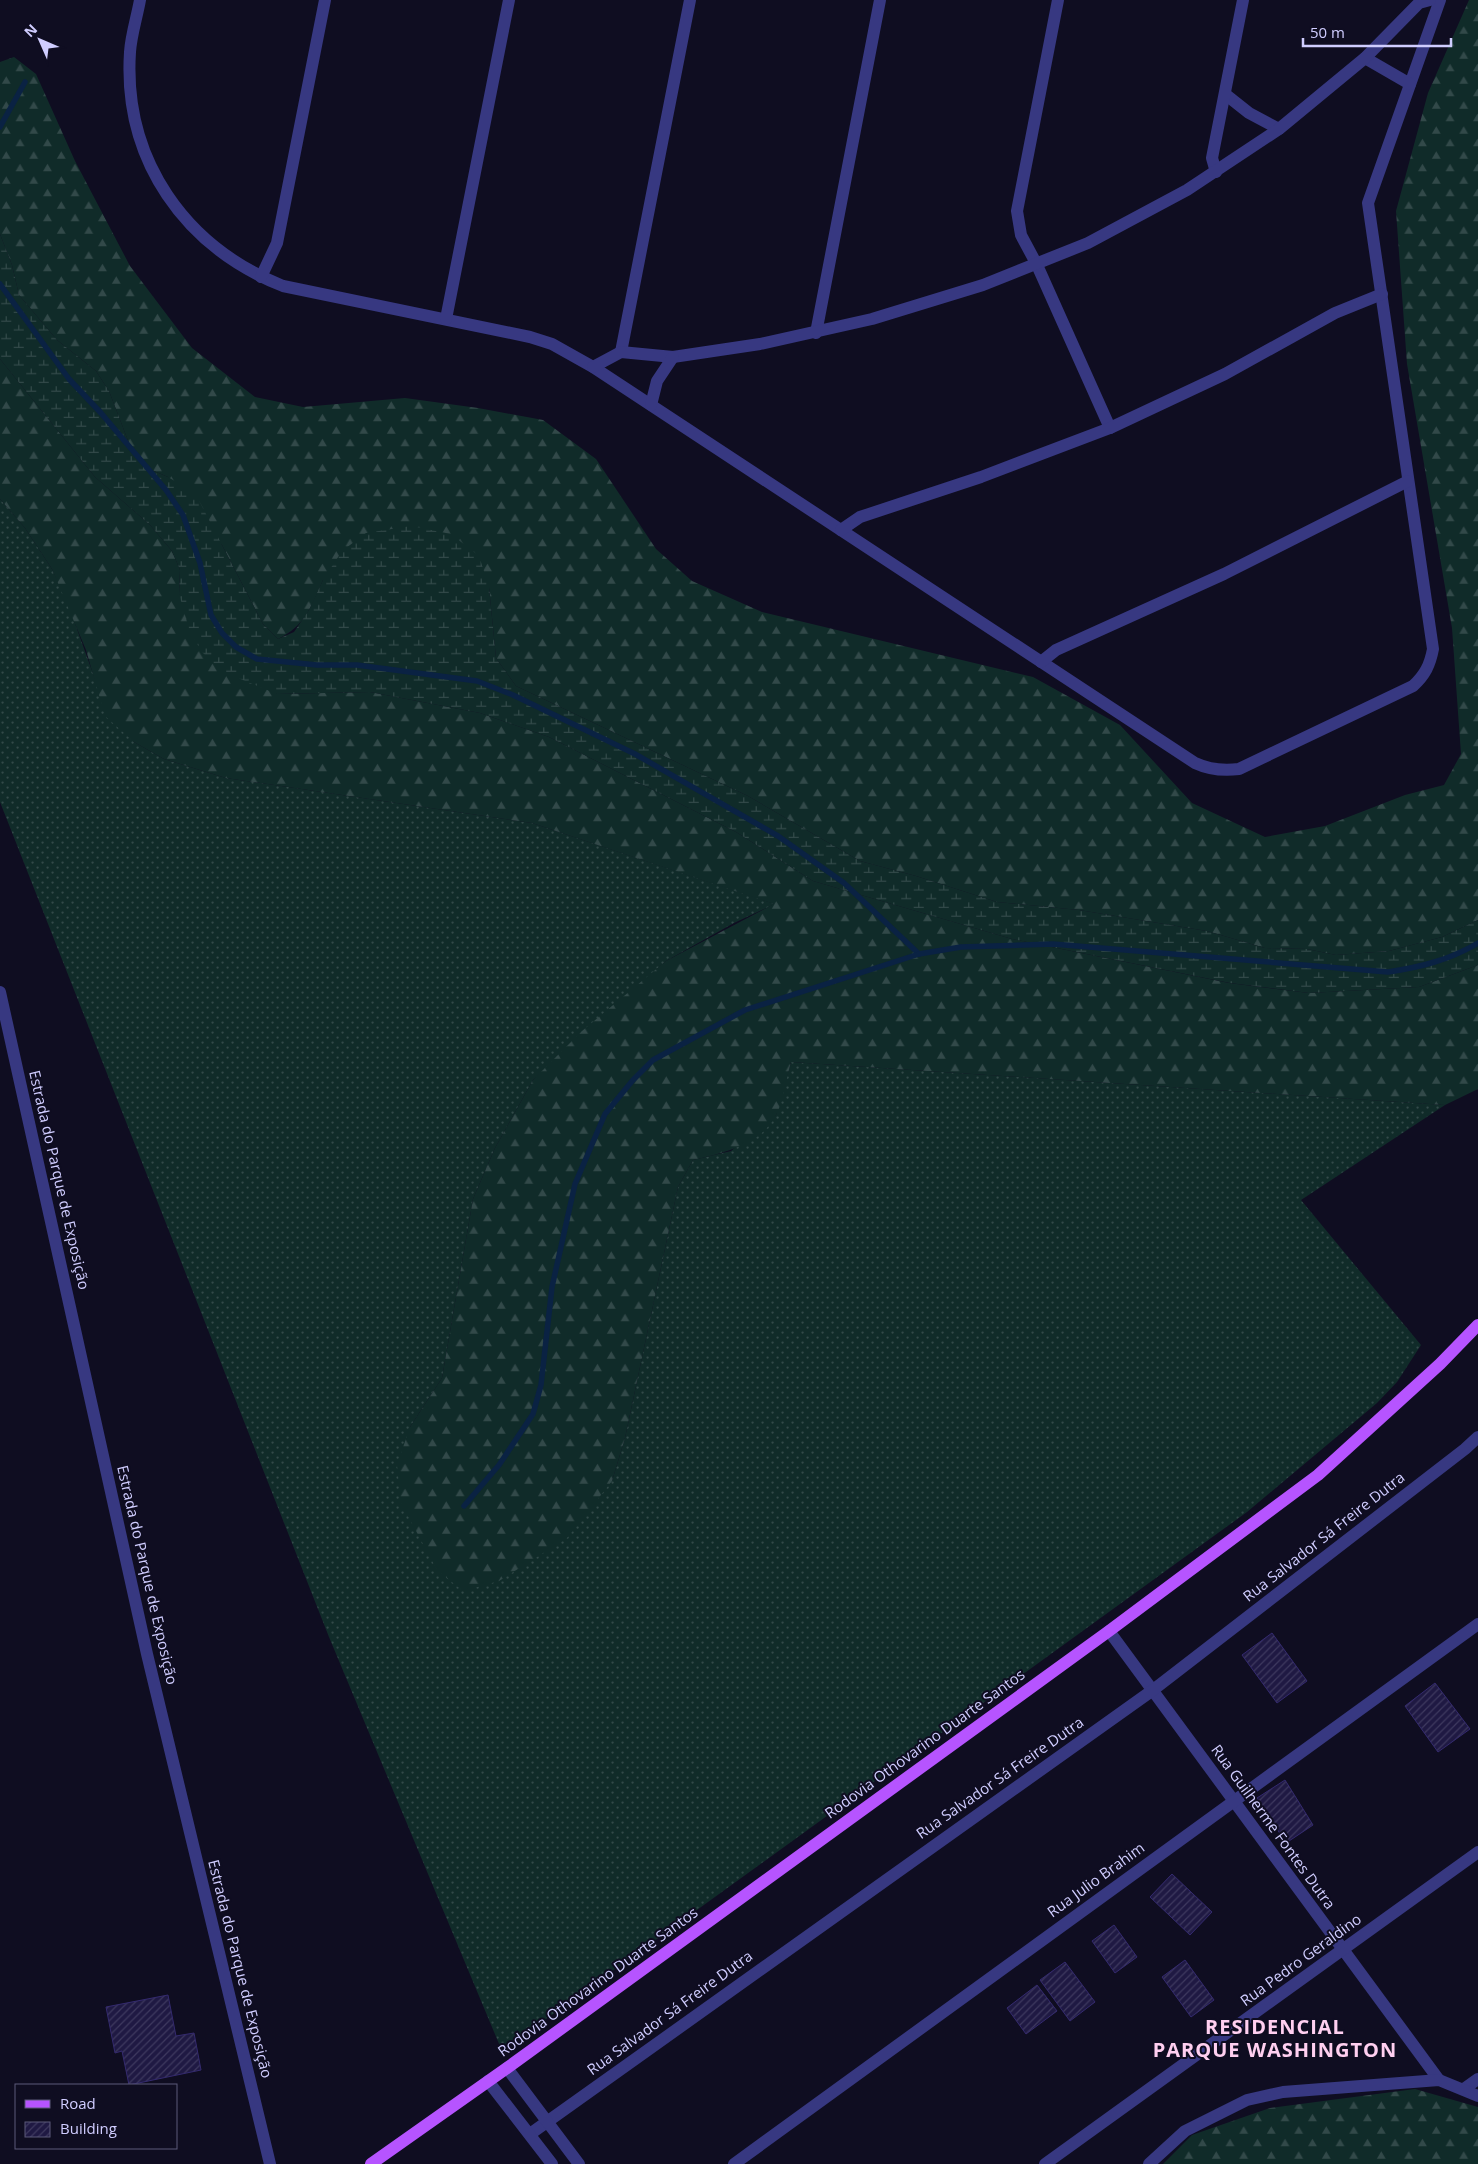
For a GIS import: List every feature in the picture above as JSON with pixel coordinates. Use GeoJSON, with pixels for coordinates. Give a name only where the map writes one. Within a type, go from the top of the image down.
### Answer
{"type":"FeatureCollection","features":[{"type":"Feature","properties":{"kind":"main road","name":"Rodovia Othovarino Duarte Santos"},"geometry":{"type":"LineString","coordinates":[[372,2164],[1109,1631],[1318,1475],[1440,1364],[1478,1325]]}},
{"type":"Feature","properties":{"kind":"street"},"geometry":{"type":"LineString","coordinates":[[140,0],[130,50],[130,76],[132,102],[145,153],[170,199],[190,224],[219,252],[261,277],[283,286],[530,337],[552,344],[593,367],[1195,763],[1217,770],[1239,769],[1413,686],[1427,669],[1433,649],[1368,203],[1440,0]]}},
{"type":"Feature","properties":{"kind":"street"},"geometry":{"type":"LineString","coordinates":[[261,277],[277,243],[325,0]]}},
{"type":"Feature","properties":{"kind":"street"},"geometry":{"type":"LineString","coordinates":[[446,319],[509,0]]}},
{"type":"Feature","properties":{"kind":"street"},"geometry":{"type":"LineString","coordinates":[[621,352],[690,0]]}},
{"type":"Feature","properties":{"kind":"street"},"geometry":{"type":"LineString","coordinates":[[816,333],[880,0]]}},
{"type":"Feature","properties":{"kind":"street"},"geometry":{"type":"LineString","coordinates":[[1058,0],[1017,211],[1021,235],[1037,265],[1110,428]]}},
{"type":"Feature","properties":{"kind":"street"},"geometry":{"type":"LineString","coordinates":[[1216,172],[1212,158],[1243,0]]}},
{"type":"Feature","properties":{"kind":"street"},"geometry":{"type":"LineString","coordinates":[[593,367],[621,352],[673,357],[760,344],[816,333],[928,303],[1037,265],[1138,218],[1216,172],[1279,128],[1365,58],[1419,4],[1430,0]]}},
{"type":"Feature","properties":{"kind":"street"},"geometry":{"type":"LineString","coordinates":[[1365,58],[1410,84]]}},
{"type":"Feature","properties":{"kind":"street"},"geometry":{"type":"LineString","coordinates":[[1224,94],[1249,113],[1279,128]]}},
{"type":"Feature","properties":{"kind":"street"},"geometry":{"type":"LineString","coordinates":[[841,530],[860,517],[981,477],[1110,428],[1224,374],[1335,313],[1382,294]]}},
{"type":"Feature","properties":{"kind":"street"},"geometry":{"type":"LineString","coordinates":[[651,405],[657,381],[673,357]]}},
{"type":"Feature","properties":{"kind":"street"},"geometry":{"type":"LineString","coordinates":[[1041,662],[1056,650],[1224,574],[1408,482]]}},
{"type":"Feature","properties":{"kind":"street","name":"Estrada do Parque de Exposição"},"geometry":{"type":"LineString","coordinates":[[0,992],[147,1654],[270,2164]]}},
{"type":"Feature","properties":{"kind":"street","name":"Rua Salvador Sá Freire Dutra"},"geometry":{"type":"LineString","coordinates":[[530,2134],[1153,1690],[1478,1437]]}},
{"type":"Feature","properties":{"kind":"street","name":"Rua Julio Brahim"},"geometry":{"type":"LineString","coordinates":[[734,2164],[1478,1624]]}},
{"type":"Feature","properties":{"kind":"street","name":"Rua Guilherme Fontes Dutra"},"geometry":{"type":"LineString","coordinates":[[1109,1631],[1439,2080]]}},
{"type":"Feature","properties":{"kind":"street","name":"Rua Pedro Geraldino"},"geometry":{"type":"LineString","coordinates":[[1045,2164],[1478,1852]]}},
{"type":"Feature","properties":{"kind":"street"},"geometry":{"type":"LineString","coordinates":[[507,2068],[579,2164]]}},
{"type":"Feature","properties":{"kind":"street"},"geometry":{"type":"LineString","coordinates":[[1464,2089],[1478,2079]]}},
{"type":"Feature","properties":{"kind":"street"},"geometry":{"type":"LineString","coordinates":[[1149,2164],[1185,2131],[1247,2100],[1283,2092],[1439,2080],[1478,2096]]}},
{"type":"Feature","properties":{"kind":"street"},"geometry":{"type":"LineString","coordinates":[[488,2081],[552,2164]]}},
{"type":"Feature","properties":{"kind":"green space"},"geometry":{"type":"Polygon","coordinates":[[[1469,0],[1478,0],[1478,920],[1442,937],[1389,951],[1336,955],[1307,949],[1265,948],[1207,931],[1079,910],[997,902],[916,876],[860,861],[748,796],[516,686],[496,658],[489,587],[323,580],[311,607],[301,622],[278,639],[263,624],[222,545],[168,477],[147,468],[132,451],[109,391],[96,371],[57,340],[19,295],[12,265],[0,234],[0,62],[14,57],[36,74],[75,161],[130,266],[192,348],[255,397],[303,407],[405,398],[478,408],[543,420],[596,459],[656,549],[692,581],[762,612],[1033,677],[1120,725],[1192,803],[1265,837],[1325,826],[1405,795],[1444,785],[1461,754],[1452,628],[1407,364],[1396,211],[1428,93],[1469,0]]]}},
{"type":"Feature","properties":{"kind":"green space"},"geometry":{"type":"Polygon","coordinates":[[[0,234],[12,265],[19,295],[57,340],[96,371],[109,391],[132,451],[147,468],[168,477],[195,493],[263,624],[278,639],[294,632],[309,610],[323,580],[342,551],[366,533],[411,526],[451,534],[479,556],[489,587],[496,658],[516,686],[748,796],[860,861],[916,876],[997,902],[1079,910],[1207,931],[1265,948],[1307,949],[1336,955],[1389,951],[1442,937],[1478,920],[1478,965],[1419,987],[1309,993],[1230,983],[1012,939],[813,881],[736,832],[549,737],[480,713],[370,692],[277,694],[221,671],[201,651],[189,629],[179,594],[180,570],[172,551],[150,525],[95,477],[0,359],[0,234]]]}},
{"type":"Feature","properties":{"kind":"green space"},"geometry":{"type":"Polygon","coordinates":[[[0,359],[95,477],[150,525],[172,551],[180,570],[179,594],[277,694],[370,692],[480,713],[549,737],[736,832],[813,881],[1012,939],[1229,983],[1309,993],[1419,987],[1478,965],[1478,1089],[1445,1105],[791,1062],[781,1103],[776,1115],[761,1134],[751,1141],[728,1151],[693,1160],[678,1187],[625,1438],[612,1481],[567,1538],[499,1581],[463,1591],[437,1570],[401,1503],[397,1465],[410,1427],[442,1378],[473,1199],[495,1148],[533,1080],[582,1031],[666,961],[774,904],[532,823],[226,778],[164,759],[134,742],[105,716],[86,650],[52,569],[25,528],[0,499],[0,359]]]}},
{"type":"Feature","properties":{"kind":"green space"},"geometry":{"type":"Polygon","coordinates":[[[0,499],[25,528],[52,569],[67,601],[96,682],[134,742],[164,759],[226,778],[532,823],[775,904],[734,923],[666,961],[533,1080],[495,1148],[473,1199],[442,1378],[410,1427],[612,1481],[625,1438],[678,1187],[693,1160],[731,1151],[776,1115],[791,1062],[1445,1105],[1301,1200],[1421,1345],[1397,1382],[1377,1403],[1247,1512],[502,2051],[329,1637],[0,802],[0,499]]]}},
{"type":"Feature","properties":{"kind":"green space"},"geometry":{"type":"Polygon","coordinates":[[[1415,2089],[1478,2107],[1478,2164],[1163,2164],[1192,2135],[1270,2108],[1415,2089]]]}},
{"type":"Feature","properties":{"kind":"building"},"geometry":{"type":"Polygon","coordinates":[[[1272,1633],[1307,1681],[1277,1703],[1242,1655],[1272,1633]]]}},
{"type":"Feature","properties":{"kind":"building"},"geometry":{"type":"Polygon","coordinates":[[[1435,1683],[1470,1729],[1438,1752],[1405,1706],[1435,1683]]]}},
{"type":"Feature","properties":{"kind":"building"},"geometry":{"type":"Polygon","coordinates":[[[1285,1780],[1313,1825],[1286,1843],[1257,1798],[1285,1780]]]}},
{"type":"Feature","properties":{"kind":"building"},"geometry":{"type":"Polygon","coordinates":[[[1172,1874],[1212,1912],[1190,1935],[1150,1897],[1172,1874]]]}},
{"type":"Feature","properties":{"kind":"building"},"geometry":{"type":"Polygon","coordinates":[[[1114,1925],[1137,1957],[1115,1973],[1092,1941],[1114,1925]]]}},
{"type":"Feature","properties":{"kind":"building"},"geometry":{"type":"Polygon","coordinates":[[[1185,1960],[1214,2000],[1191,2017],[1162,1977],[1185,1960]]]}},
{"type":"Feature","properties":{"kind":"building"},"geometry":{"type":"Polygon","coordinates":[[[1065,1962],[1095,2002],[1070,2021],[1040,1980],[1065,1962]]]}},
{"type":"Feature","properties":{"kind":"building"},"geometry":{"type":"Polygon","coordinates":[[[1037,1985],[1057,2011],[1026,2034],[1007,2008],[1037,1985]]]}},
{"type":"Feature","properties":{"kind":"building"},"geometry":{"type":"Polygon","coordinates":[[[168,1995],[176,2036],[194,2033],[201,2070],[129,2084],[122,2051],[115,2053],[106,2007],[168,1995]]]}},
{"type":"Feature","properties":{"kind":"waterway"},"geometry":{"type":"LineString","coordinates":[[0,127],[25,82]]}},
{"type":"Feature","properties":{"kind":"waterway"},"geometry":{"type":"LineString","coordinates":[[0,284],[69,379],[101,413],[166,490],[183,515],[200,563],[211,615],[222,633],[236,647],[257,659],[317,665],[357,665],[477,681],[513,695],[635,754],[778,836],[844,883],[919,954]]}},
{"type":"Feature","properties":{"kind":"waterway"},"geometry":{"type":"LineString","coordinates":[[464,1506],[499,1465],[533,1414],[541,1385],[552,1287],[575,1184],[605,1114],[633,1080],[653,1060],[745,1010],[919,954],[961,947],[1053,944],[1388,972],[1434,962],[1478,943]]}},
{"type":"Feature","properties":{"kind":"district","name":"RESIDENCIAL PARQUE WASHINGTON"},"geometry":{"type":"Point","coordinates":[1275,2038]}}]}
